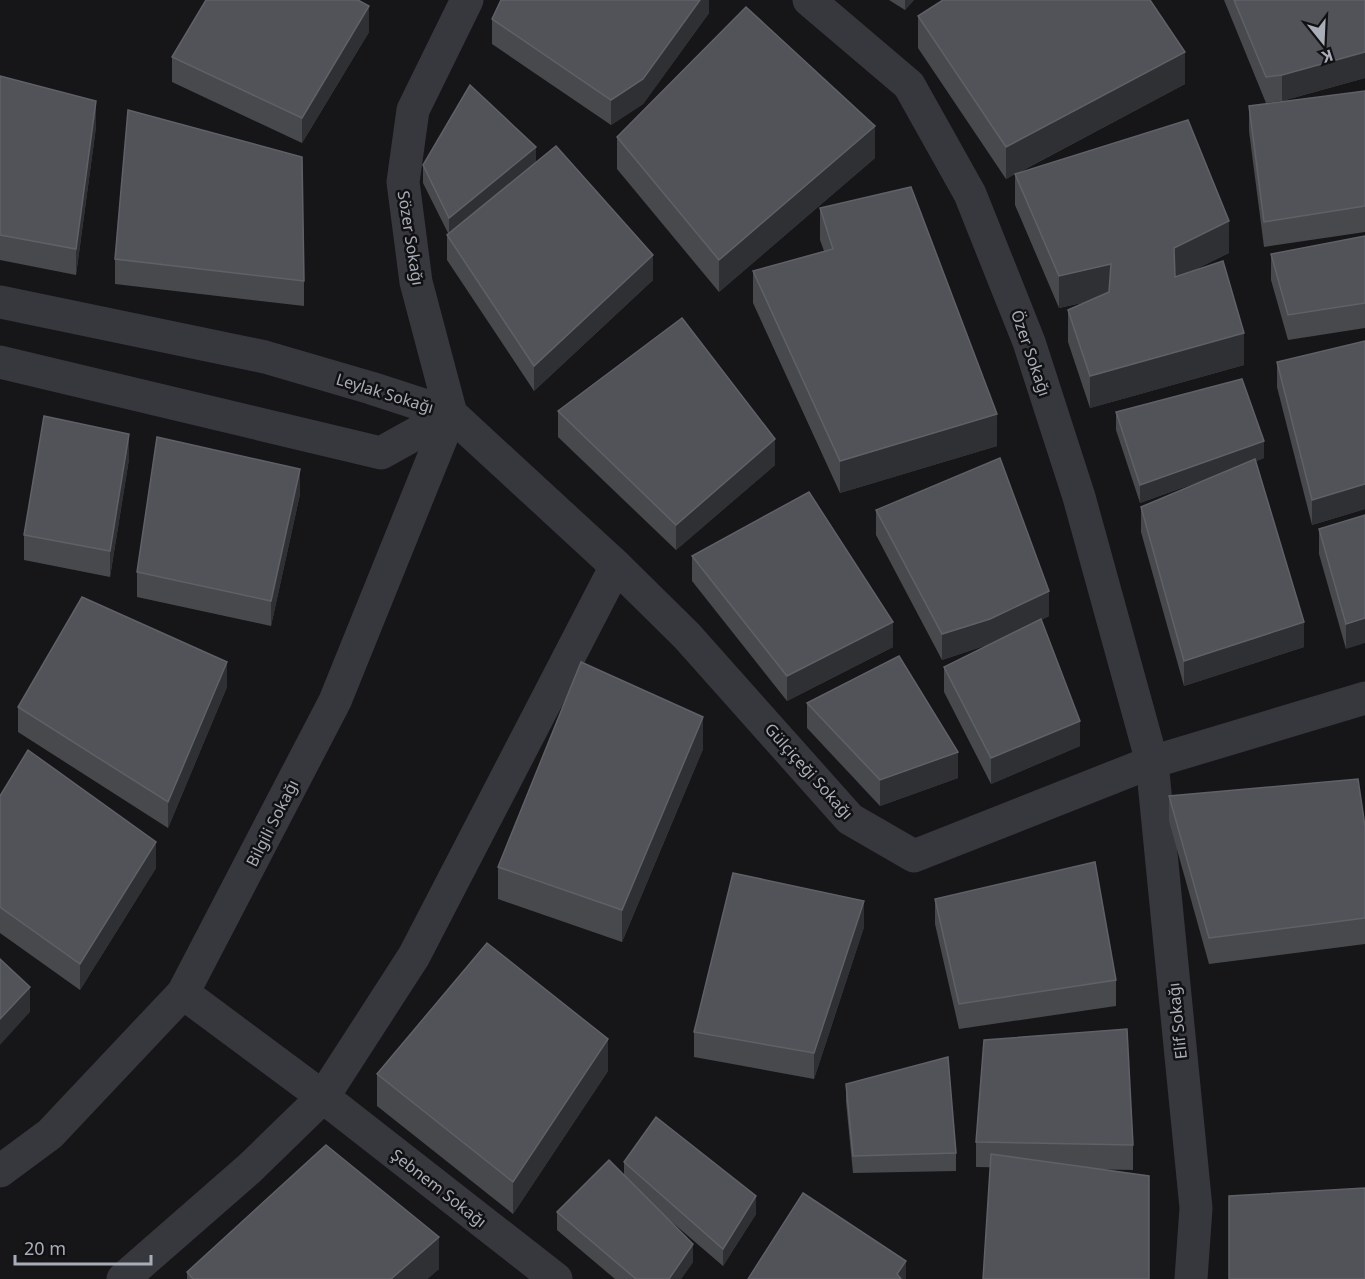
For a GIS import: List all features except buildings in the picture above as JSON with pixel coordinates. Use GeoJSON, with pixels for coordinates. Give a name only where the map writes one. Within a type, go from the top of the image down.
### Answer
{"type":"FeatureCollection","features":[{"type":"Feature","properties":{"kind":"street","name":"Sözer Sokağı"},"geometry":{"type":"LineString","coordinates":[[451,414],[416,282],[403,182],[414,110],[467,0]]}},
{"type":"Feature","properties":{"kind":"street","name":"Özer Sokağı"},"geometry":{"type":"LineString","coordinates":[[809,0],[909,85],[970,194],[1029,342],[1079,497],[1152,762]]}},
{"type":"Feature","properties":{"kind":"street","name":"Leylak Sokağı"},"geometry":{"type":"LineString","coordinates":[[0,302],[265,357],[451,414]]}},
{"type":"Feature","properties":{"kind":"street","name":"Leylak Sokağı"},"geometry":{"type":"LineString","coordinates":[[0,362],[381,453],[451,414]]}},
{"type":"Feature","properties":{"kind":"street","name":"Gülçiçeği Sokağı"},"geometry":{"type":"LineString","coordinates":[[451,414],[616,566],[687,636],[850,819],[914,856],[1152,762],[1365,698]]}},
{"type":"Feature","properties":{"kind":"street","name":"Bilgili Sokağı"},"geometry":{"type":"LineString","coordinates":[[0,1172],[50,1134],[183,993],[335,701],[451,414]]}},
{"type":"Feature","properties":{"kind":"street"},"geometry":{"type":"LineString","coordinates":[[123,1279],[250,1168],[323,1097],[414,956],[616,566]]}},
{"type":"Feature","properties":{"kind":"street","name":"Elif Sokağı"},"geometry":{"type":"LineString","coordinates":[[1152,762],[1196,1208],[1191,1279]]}},
{"type":"Feature","properties":{"kind":"street","name":"Şebnem Sokağı"},"geometry":{"type":"LineString","coordinates":[[183,993],[323,1097],[556,1279]]}}]}
